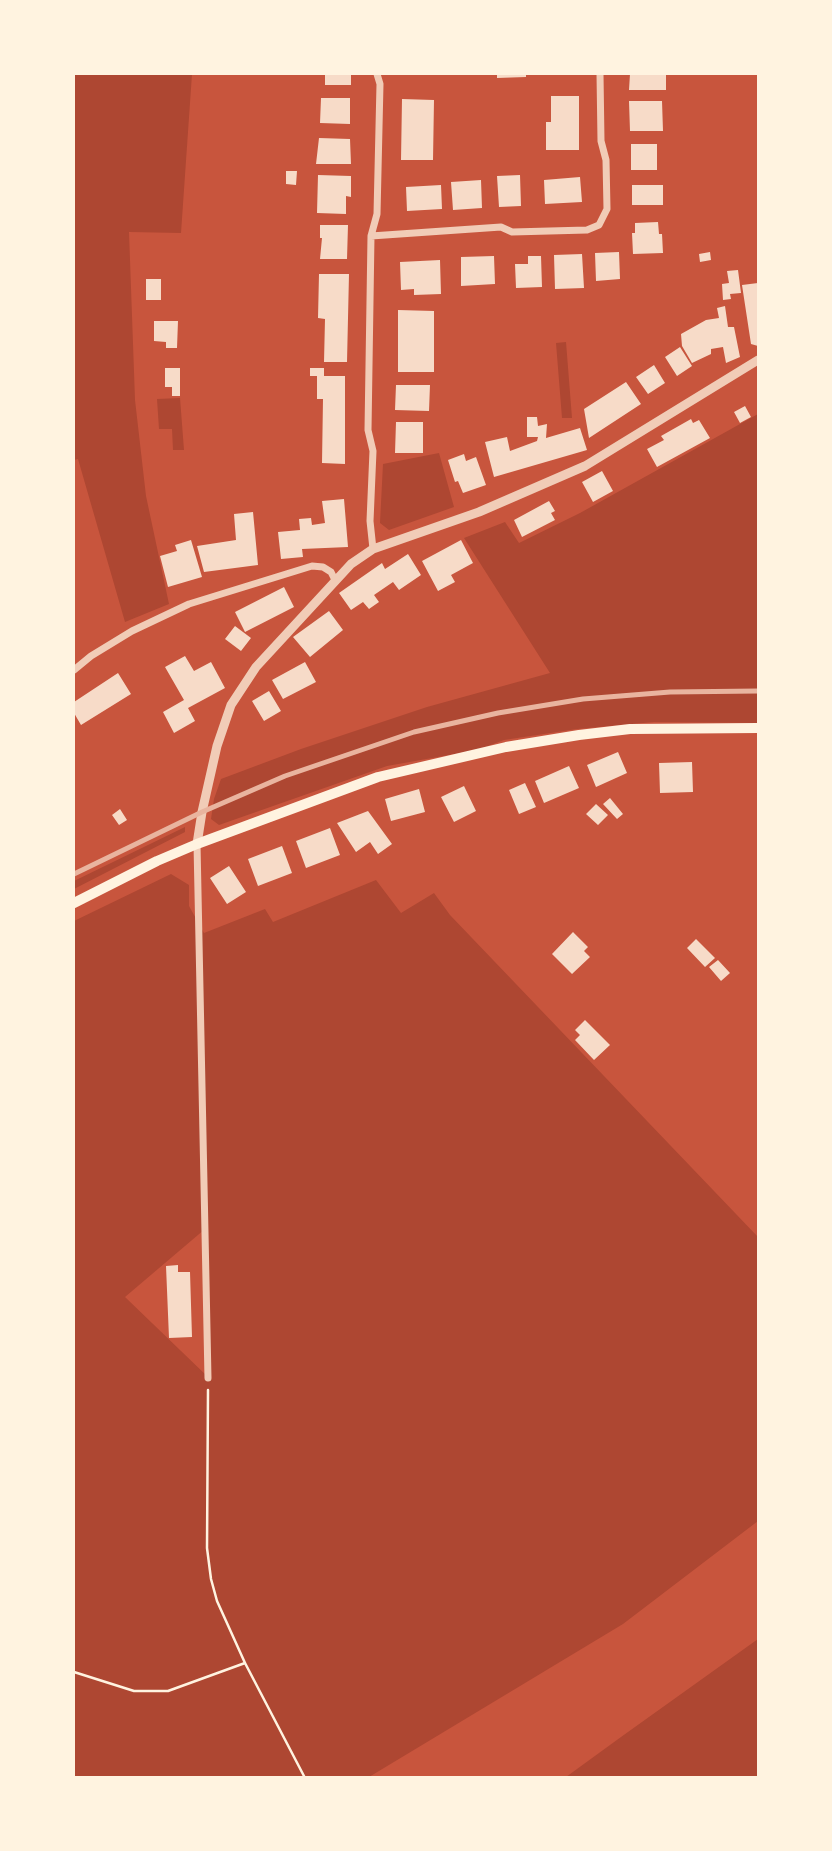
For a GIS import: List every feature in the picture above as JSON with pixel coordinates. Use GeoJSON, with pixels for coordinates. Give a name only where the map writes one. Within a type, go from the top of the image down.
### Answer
{"type":"FeatureCollection","features":[{"type":"Feature","properties":{"kind":"main road"},"geometry":{"type":"LineString","coordinates":[[74,903],[197,844],[378,777],[506,747],[630,729],[758,728]]}},
{"type":"Feature","properties":{"kind":"street"},"geometry":{"type":"LineString","coordinates":[[373,549],[370,521],[373,451],[368,430],[371,236],[377,214],[380,84],[377,74]]}},
{"type":"Feature","properties":{"kind":"street"},"geometry":{"type":"LineString","coordinates":[[371,236],[501,227],[512,232],[587,230],[599,225],[607,209],[606,160],[601,141],[600,74]]}},
{"type":"Feature","properties":{"kind":"street"},"geometry":{"type":"LineString","coordinates":[[208,1378],[197,844],[217,746],[231,705],[256,667],[335,580],[351,564],[373,549],[533,491],[585,466],[758,360]]}},
{"type":"Feature","properties":{"kind":"street"},"geometry":{"type":"LineString","coordinates":[[74,670],[91,656],[132,631],[188,604],[312,566],[323,566],[331,572],[335,580]]}},
{"type":"Feature","properties":{"kind":"path"},"geometry":{"type":"LineString","coordinates":[[208,1378],[207,1548],[217,1601],[245,1663],[305,1777]]}},
{"type":"Feature","properties":{"kind":"path"},"geometry":{"type":"LineString","coordinates":[[74,1672],[134,1691],[168,1691],[245,1663]]}},
{"type":"Feature","properties":{"kind":"shaded area"},"geometry":{"type":"Polygon","coordinates":[[[74,74],[192,74],[181,233],[129,232],[135,400],[146,496],[169,604],[125,622],[78,459],[74,460],[74,74]]]}},
{"type":"Feature","properties":{"kind":"shaded area"},"geometry":{"type":"Polygon","coordinates":[[[566,342],[572,418],[562,418],[556,343],[566,342]]]}},
{"type":"Feature","properties":{"kind":"shaded area"},"geometry":{"type":"Polygon","coordinates":[[[180,398],[184,450],[173,450],[172,429],[159,429],[157,399],[180,398]]]}},
{"type":"Feature","properties":{"kind":"shaded area"},"geometry":{"type":"Polygon","coordinates":[[[758,414],[758,723],[654,722],[577,729],[504,740],[477,750],[387,766],[219,825],[211,819],[221,779],[427,707],[550,673],[464,538],[505,522],[519,543],[580,513],[758,414]]]}},
{"type":"Feature","properties":{"kind":"shaded area"},"geometry":{"type":"Polygon","coordinates":[[[439,453],[454,507],[389,530],[380,523],[383,464],[439,453]]]}},
{"type":"Feature","properties":{"kind":"shaded area"},"geometry":{"type":"Polygon","coordinates":[[[185,827],[185,832],[74,889],[74,881],[185,827]]]}},
{"type":"Feature","properties":{"kind":"shaded area"},"geometry":{"type":"Polygon","coordinates":[[[171,874],[189,885],[189,906],[204,933],[265,909],[273,922],[376,880],[401,913],[434,893],[450,915],[758,1237],[758,1521],[623,1624],[369,1777],[74,1778],[74,921],[171,874]],[[205,1229],[125,1297],[208,1377],[205,1229]]]}},
{"type":"Feature","properties":{"kind":"shaded area"},"geometry":{"type":"Polygon","coordinates":[[[758,1639],[758,1777],[566,1777],[621,1737],[758,1639]]]}},
{"type":"Feature","properties":{"kind":"building"},"geometry":{"type":"Polygon","coordinates":[[[325,74],[351,74],[351,85],[325,85],[325,74]]]}},
{"type":"Feature","properties":{"kind":"building"},"geometry":{"type":"Polygon","coordinates":[[[497,74],[526,74],[526,77],[497,78],[497,74]]]}},
{"type":"Feature","properties":{"kind":"building"},"geometry":{"type":"Polygon","coordinates":[[[630,74],[666,74],[666,90],[629,90],[630,74]]]}},
{"type":"Feature","properties":{"kind":"building"},"geometry":{"type":"Polygon","coordinates":[[[551,96],[579,96],[579,150],[546,150],[546,122],[551,122],[551,96]]]}},
{"type":"Feature","properties":{"kind":"building"},"geometry":{"type":"Polygon","coordinates":[[[321,98],[350,98],[350,124],[320,123],[321,98]]]}},
{"type":"Feature","properties":{"kind":"building"},"geometry":{"type":"Polygon","coordinates":[[[402,99],[434,100],[433,160],[401,160],[402,99]]]}},
{"type":"Feature","properties":{"kind":"building"},"geometry":{"type":"Polygon","coordinates":[[[629,101],[662,101],[663,131],[630,131],[629,101]]]}},
{"type":"Feature","properties":{"kind":"building"},"geometry":{"type":"Polygon","coordinates":[[[319,138],[350,139],[351,164],[316,164],[319,138]]]}},
{"type":"Feature","properties":{"kind":"building"},"geometry":{"type":"Polygon","coordinates":[[[631,144],[657,144],[657,170],[631,170],[631,144]]]}},
{"type":"Feature","properties":{"kind":"building"},"geometry":{"type":"Polygon","coordinates":[[[286,171],[297,171],[296,185],[286,184],[286,171]]]}},
{"type":"Feature","properties":{"kind":"building"},"geometry":{"type":"Polygon","coordinates":[[[318,175],[351,176],[351,197],[346,196],[346,214],[317,213],[318,175]]]}},
{"type":"Feature","properties":{"kind":"building"},"geometry":{"type":"Polygon","coordinates":[[[520,175],[521,206],[499,207],[497,176],[520,175]]]}},
{"type":"Feature","properties":{"kind":"building"},"geometry":{"type":"Polygon","coordinates":[[[580,177],[582,202],[545,204],[544,180],[580,177]]]}},
{"type":"Feature","properties":{"kind":"building"},"geometry":{"type":"Polygon","coordinates":[[[481,180],[482,208],[453,210],[451,182],[481,180]]]}},
{"type":"Feature","properties":{"kind":"building"},"geometry":{"type":"Polygon","coordinates":[[[441,185],[442,209],[407,211],[406,187],[441,185]]]}},
{"type":"Feature","properties":{"kind":"building"},"geometry":{"type":"Polygon","coordinates":[[[632,185],[663,185],[663,205],[632,205],[632,185]]]}},
{"type":"Feature","properties":{"kind":"building"},"geometry":{"type":"Polygon","coordinates":[[[658,222],[663,253],[633,254],[632,233],[635,233],[635,223],[658,222]]]}},
{"type":"Feature","properties":{"kind":"building"},"geometry":{"type":"Polygon","coordinates":[[[320,225],[348,225],[347,259],[320,259],[320,225]]]}},
{"type":"Feature","properties":{"kind":"building"},"geometry":{"type":"Polygon","coordinates":[[[619,252],[620,279],[596,281],[595,253],[619,252]]]}},
{"type":"Feature","properties":{"kind":"building"},"geometry":{"type":"Polygon","coordinates":[[[710,252],[711,260],[700,262],[699,254],[710,252]]]}},
{"type":"Feature","properties":{"kind":"building"},"geometry":{"type":"Polygon","coordinates":[[[582,254],[584,288],[555,289],[554,255],[582,254]]]}},
{"type":"Feature","properties":{"kind":"building"},"geometry":{"type":"Polygon","coordinates":[[[494,256],[495,284],[461,286],[461,257],[494,256]]]}},
{"type":"Feature","properties":{"kind":"building"},"geometry":{"type":"Polygon","coordinates":[[[528,256],[541,256],[542,287],[516,288],[515,264],[528,264],[528,256]]]}},
{"type":"Feature","properties":{"kind":"building"},"geometry":{"type":"Polygon","coordinates":[[[440,260],[441,294],[414,295],[414,289],[401,290],[400,262],[440,260]]]}},
{"type":"Feature","properties":{"kind":"building"},"geometry":{"type":"Polygon","coordinates":[[[738,270],[741,293],[730,294],[731,299],[723,300],[722,284],[729,283],[727,271],[738,270]]]}},
{"type":"Feature","properties":{"kind":"building"},"geometry":{"type":"Polygon","coordinates":[[[319,274],[349,274],[347,362],[324,362],[325,319],[318,318],[319,274]]]}},
{"type":"Feature","properties":{"kind":"building"},"geometry":{"type":"Polygon","coordinates":[[[146,279],[161,279],[161,300],[146,300],[146,279]]]}},
{"type":"Feature","properties":{"kind":"building"},"geometry":{"type":"Polygon","coordinates":[[[758,283],[758,346],[751,344],[742,285],[758,283]]]}},
{"type":"Feature","properties":{"kind":"building"},"geometry":{"type":"Polygon","coordinates":[[[725,306],[728,327],[734,327],[740,357],[726,363],[723,347],[711,349],[711,354],[692,363],[682,346],[681,334],[706,320],[719,318],[717,308],[725,306]]]}},
{"type":"Feature","properties":{"kind":"building"},"geometry":{"type":"Polygon","coordinates":[[[398,310],[434,311],[434,372],[398,372],[398,310]]]}},
{"type":"Feature","properties":{"kind":"building"},"geometry":{"type":"Polygon","coordinates":[[[154,321],[178,321],[177,348],[166,348],[166,342],[154,341],[154,321]]]}},
{"type":"Feature","properties":{"kind":"building"},"geometry":{"type":"Polygon","coordinates":[[[680,347],[692,366],[677,376],[665,357],[680,347]]]}},
{"type":"Feature","properties":{"kind":"building"},"geometry":{"type":"Polygon","coordinates":[[[654,365],[665,383],[648,394],[636,377],[654,365]]]}},
{"type":"Feature","properties":{"kind":"building"},"geometry":{"type":"Polygon","coordinates":[[[165,368],[180,368],[180,396],[172,396],[172,387],[165,387],[165,368]]]}},
{"type":"Feature","properties":{"kind":"building"},"geometry":{"type":"Polygon","coordinates":[[[310,368],[324,368],[324,376],[345,376],[345,464],[322,463],[323,399],[317,399],[317,376],[310,376],[310,368]]]}},
{"type":"Feature","properties":{"kind":"building"},"geometry":{"type":"Polygon","coordinates":[[[626,382],[641,404],[589,438],[584,409],[626,382]]]}},
{"type":"Feature","properties":{"kind":"building"},"geometry":{"type":"Polygon","coordinates":[[[396,385],[430,385],[429,411],[395,410],[396,385]]]}},
{"type":"Feature","properties":{"kind":"building"},"geometry":{"type":"Polygon","coordinates":[[[745,406],[751,417],[740,423],[734,412],[745,406]]]}},
{"type":"Feature","properties":{"kind":"building"},"geometry":{"type":"Polygon","coordinates":[[[527,417],[537,417],[538,426],[547,424],[546,438],[580,428],[587,450],[494,477],[485,442],[507,437],[510,451],[537,441],[538,437],[527,437],[527,417]]]}},
{"type":"Feature","properties":{"kind":"building"},"geometry":{"type":"Polygon","coordinates":[[[691,419],[693,423],[699,420],[710,438],[657,467],[647,449],[664,440],[661,436],[691,419]]]}},
{"type":"Feature","properties":{"kind":"building"},"geometry":{"type":"Polygon","coordinates":[[[396,422],[423,422],[423,453],[395,453],[396,422]]]}},
{"type":"Feature","properties":{"kind":"building"},"geometry":{"type":"Polygon","coordinates":[[[464,454],[466,461],[476,457],[486,485],[463,493],[458,481],[455,482],[448,460],[464,454]]]}},
{"type":"Feature","properties":{"kind":"building"},"geometry":{"type":"Polygon","coordinates":[[[602,471],[613,491],[593,502],[582,482],[602,471]]]}},
{"type":"Feature","properties":{"kind":"building"},"geometry":{"type":"Polygon","coordinates":[[[344,499],[348,547],[302,549],[303,557],[281,559],[278,532],[300,530],[299,519],[311,518],[312,525],[325,523],[322,501],[344,499]]]}},
{"type":"Feature","properties":{"kind":"building"},"geometry":{"type":"Polygon","coordinates":[[[549,501],[555,511],[551,513],[555,520],[522,537],[514,520],[549,501]]]}},
{"type":"Feature","properties":{"kind":"building"},"geometry":{"type":"Polygon","coordinates":[[[253,512],[258,565],[204,572],[197,546],[236,540],[234,514],[253,512]]]}},
{"type":"Feature","properties":{"kind":"building"},"geometry":{"type":"Polygon","coordinates":[[[191,540],[202,577],[168,587],[160,556],[177,551],[175,545],[191,540]]]}},
{"type":"Feature","properties":{"kind":"building"},"geometry":{"type":"Polygon","coordinates":[[[461,540],[473,563],[451,575],[455,582],[438,591],[422,561],[461,540]]]}},
{"type":"Feature","properties":{"kind":"building"},"geometry":{"type":"Polygon","coordinates":[[[408,554],[421,575],[399,590],[393,582],[374,595],[379,602],[369,609],[363,602],[351,610],[339,593],[382,563],[385,569],[408,554]]]}},
{"type":"Feature","properties":{"kind":"building"},"geometry":{"type":"Polygon","coordinates":[[[284,587],[294,607],[245,632],[235,612],[284,587]]]}},
{"type":"Feature","properties":{"kind":"building"},"geometry":{"type":"Polygon","coordinates":[[[329,611],[343,630],[310,657],[293,637],[329,611]]]}},
{"type":"Feature","properties":{"kind":"building"},"geometry":{"type":"Polygon","coordinates":[[[235,626],[251,638],[241,651],[225,639],[235,626]]]}},
{"type":"Feature","properties":{"kind":"building"},"geometry":{"type":"Polygon","coordinates":[[[185,656],[194,671],[211,662],[225,688],[188,708],[195,721],[174,733],[163,712],[184,700],[165,667],[185,656]]]}},
{"type":"Feature","properties":{"kind":"building"},"geometry":{"type":"Polygon","coordinates":[[[305,662],[316,682],[283,699],[272,680],[305,662]]]}},
{"type":"Feature","properties":{"kind":"building"},"geometry":{"type":"Polygon","coordinates":[[[118,673],[131,694],[81,725],[74,713],[74,702],[118,673]]]}},
{"type":"Feature","properties":{"kind":"building"},"geometry":{"type":"Polygon","coordinates":[[[269,691],[281,711],[264,721],[252,701],[269,691]]]}},
{"type":"Feature","properties":{"kind":"building"},"geometry":{"type":"Polygon","coordinates":[[[618,752],[627,773],[596,787],[587,765],[618,752]]]}},
{"type":"Feature","properties":{"kind":"building"},"geometry":{"type":"Polygon","coordinates":[[[692,762],[693,792],[660,793],[659,763],[692,762]]]}},
{"type":"Feature","properties":{"kind":"building"},"geometry":{"type":"Polygon","coordinates":[[[569,766],[579,788],[544,803],[535,781],[569,766]]]}},
{"type":"Feature","properties":{"kind":"building"},"geometry":{"type":"Polygon","coordinates":[[[525,783],[536,807],[519,814],[509,790],[525,783]]]}},
{"type":"Feature","properties":{"kind":"building"},"geometry":{"type":"Polygon","coordinates":[[[464,786],[476,811],[454,822],[441,797],[464,786]]]}},
{"type":"Feature","properties":{"kind":"building"},"geometry":{"type":"Polygon","coordinates":[[[419,789],[425,812],[391,821],[385,799],[419,789]]]}},
{"type":"Feature","properties":{"kind":"building"},"geometry":{"type":"Polygon","coordinates":[[[610,798],[623,814],[617,819],[603,804],[610,798]]]}},
{"type":"Feature","properties":{"kind":"building"},"geometry":{"type":"Polygon","coordinates":[[[596,804],[608,815],[598,825],[586,814],[596,804]]]}},
{"type":"Feature","properties":{"kind":"building"},"geometry":{"type":"Polygon","coordinates":[[[120,809],[127,820],[119,825],[112,815],[120,809]]]}},
{"type":"Feature","properties":{"kind":"building"},"geometry":{"type":"Polygon","coordinates":[[[368,811],[392,844],[378,854],[370,842],[356,852],[337,823],[368,811]]]}},
{"type":"Feature","properties":{"kind":"building"},"geometry":{"type":"Polygon","coordinates":[[[330,828],[340,855],[306,868],[296,841],[330,828]]]}},
{"type":"Feature","properties":{"kind":"building"},"geometry":{"type":"Polygon","coordinates":[[[282,846],[292,873],[258,886],[248,859],[282,846]]]}},
{"type":"Feature","properties":{"kind":"building"},"geometry":{"type":"Polygon","coordinates":[[[229,866],[246,892],[227,904],[210,878],[229,866]]]}},
{"type":"Feature","properties":{"kind":"building"},"geometry":{"type":"Polygon","coordinates":[[[573,932],[588,947],[584,951],[590,957],[572,974],[552,954],[573,932]]]}},
{"type":"Feature","properties":{"kind":"building"},"geometry":{"type":"Polygon","coordinates":[[[696,939],[715,958],[705,967],[687,948],[696,939]]]}},
{"type":"Feature","properties":{"kind":"building"},"geometry":{"type":"Polygon","coordinates":[[[718,960],[730,973],[721,981],[709,967],[718,960]]]}},
{"type":"Feature","properties":{"kind":"building"},"geometry":{"type":"Polygon","coordinates":[[[585,1020],[610,1045],[594,1060],[575,1040],[580,1035],[575,1030],[585,1020]]]}},
{"type":"Feature","properties":{"kind":"building"},"geometry":{"type":"Polygon","coordinates":[[[178,1265],[178,1272],[190,1272],[192,1337],[169,1338],[166,1266],[178,1265]]]}},
{"type":"Feature","properties":{"kind":"railway"},"geometry":{"type":"LineString","coordinates":[[74,874],[202,812],[285,776],[414,732],[498,713],[583,699],[670,692],[758,691]]}}]}
